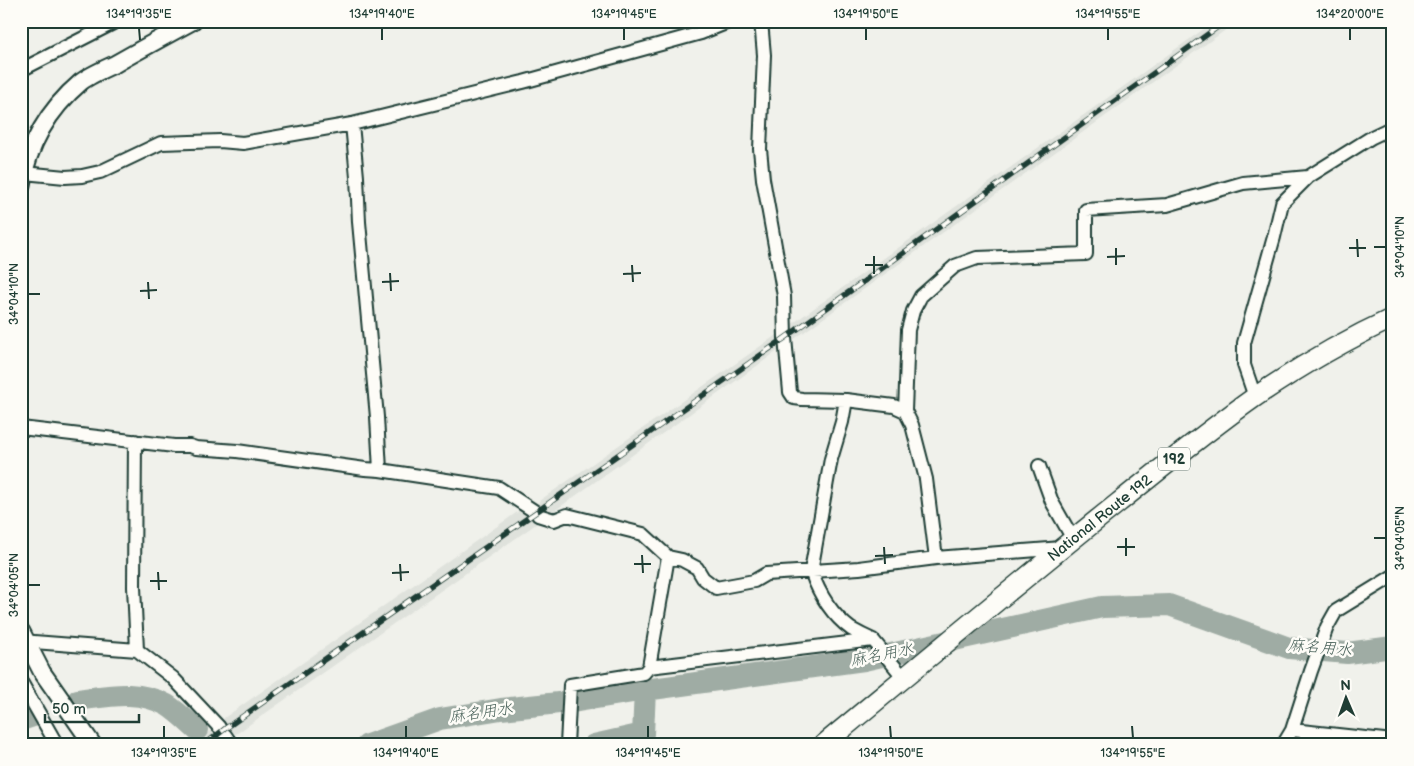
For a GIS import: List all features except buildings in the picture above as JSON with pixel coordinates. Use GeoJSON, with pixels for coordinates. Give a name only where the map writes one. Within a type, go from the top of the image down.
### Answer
{"type":"FeatureCollection","features":[{"type":"Feature","properties":{"kind":"highway","name":"National Route 192"},"geometry":{"type":"LineString","coordinates":[[823,745],[898,671],[930,656],[1210,430],[1306,364],[1360,333],[1393,318]]}},
{"type":"Feature","properties":{"kind":"main road"},"geometry":{"type":"LineString","coordinates":[[22,177],[32,147],[43,125],[60,102],[82,81],[193,21]]}},
{"type":"Feature","properties":{"kind":"main road"},"geometry":{"type":"LineString","coordinates":[[23,638],[42,672],[93,745]]}},
{"type":"Feature","properties":{"kind":"street"},"geometry":{"type":"LineString","coordinates":[[21,70],[117,21]]}},
{"type":"Feature","properties":{"kind":"street"},"geometry":{"type":"LineString","coordinates":[[22,177],[82,176],[100,172],[161,143],[220,141],[243,143],[352,124],[523,82],[701,33],[731,21]]}},
{"type":"Feature","properties":{"kind":"street"},"geometry":{"type":"LineString","coordinates":[[762,21],[764,55],[760,149],[763,179],[784,296],[785,338],[790,392],[794,398],[846,400],[894,406],[905,411]]}},
{"type":"Feature","properties":{"kind":"street"},"geometry":{"type":"LineString","coordinates":[[352,124],[357,177],[358,222],[377,417],[380,470]]}},
{"type":"Feature","properties":{"kind":"street"},"geometry":{"type":"LineString","coordinates":[[1256,397],[1244,365],[1244,343],[1282,203],[1308,177],[1372,137],[1393,127]]}},
{"type":"Feature","properties":{"kind":"street"},"geometry":{"type":"LineString","coordinates":[[936,558],[926,478],[912,425],[905,411],[908,330],[913,311],[921,296],[955,266],[977,258],[1086,254],[1086,210],[1167,205],[1243,183],[1308,177]]}},
{"type":"Feature","properties":{"kind":"street"},"geometry":{"type":"LineString","coordinates":[[846,400],[842,422],[831,459],[811,571],[816,587],[837,617],[853,630],[875,642],[898,671]]}},
{"type":"Feature","properties":{"kind":"street"},"geometry":{"type":"LineString","coordinates":[[21,428],[237,452],[380,470],[499,488],[536,513],[554,520],[567,515],[643,534],[668,557],[682,560],[697,568],[703,578],[716,588],[754,581],[766,574],[859,568],[1068,543],[1040,466]]}},
{"type":"Feature","properties":{"kind":"street"},"geometry":{"type":"LineString","coordinates":[[135,441],[134,588],[137,650]]}},
{"type":"Feature","properties":{"kind":"street"},"geometry":{"type":"LineString","coordinates":[[567,745],[570,685],[644,673],[649,667],[668,557]]}},
{"type":"Feature","properties":{"kind":"street"},"geometry":{"type":"LineString","coordinates":[[1283,745],[1292,730],[1327,627],[1336,611],[1393,576]]}},
{"type":"Feature","properties":{"kind":"street"},"geometry":{"type":"LineString","coordinates":[[23,638],[137,650],[173,678],[226,736]]}},
{"type":"Feature","properties":{"kind":"street"},"geometry":{"type":"LineString","coordinates":[[649,667],[875,642]]}},
{"type":"Feature","properties":{"kind":"street"},"geometry":{"type":"LineString","coordinates":[[21,682],[57,745]]}},
{"type":"Feature","properties":{"kind":"street"},"geometry":{"type":"LineString","coordinates":[[1292,730],[1393,741]]}},
{"type":"Feature","properties":{"kind":"shaded area"},"geometry":{"type":"Polygon","coordinates":[[[1215,21],[1238,21],[539,522],[236,734],[230,731],[222,737],[220,745],[192,745],[224,723],[224,718],[523,508],[538,507],[539,501],[785,329],[1215,21]]]}},
{"type":"Feature","properties":{"kind":"waterway","name":"麻名用水"},"geometry":{"type":"LineString","coordinates":[[367,745],[440,719],[864,660],[1102,607],[1169,605],[1289,648],[1347,653],[1393,647]]}},
{"type":"Feature","properties":{"kind":"waterway"},"geometry":{"type":"LineString","coordinates":[[594,745],[643,734],[645,690]]}},
{"type":"Feature","properties":{"kind":"waterway","name":"麻名用水"},"geometry":{"type":"LineString","coordinates":[[78,700],[123,695],[145,697],[167,705],[197,730]]}},
{"type":"Feature","properties":{"kind":"waterway","name":"麻名用水"},"geometry":{"type":"LineString","coordinates":[[21,720],[33,716]]}},
{"type":"Feature","properties":{"kind":"railway"},"geometry":{"type":"LineString","coordinates":[[204,745],[785,338],[1226,21]]}}]}
